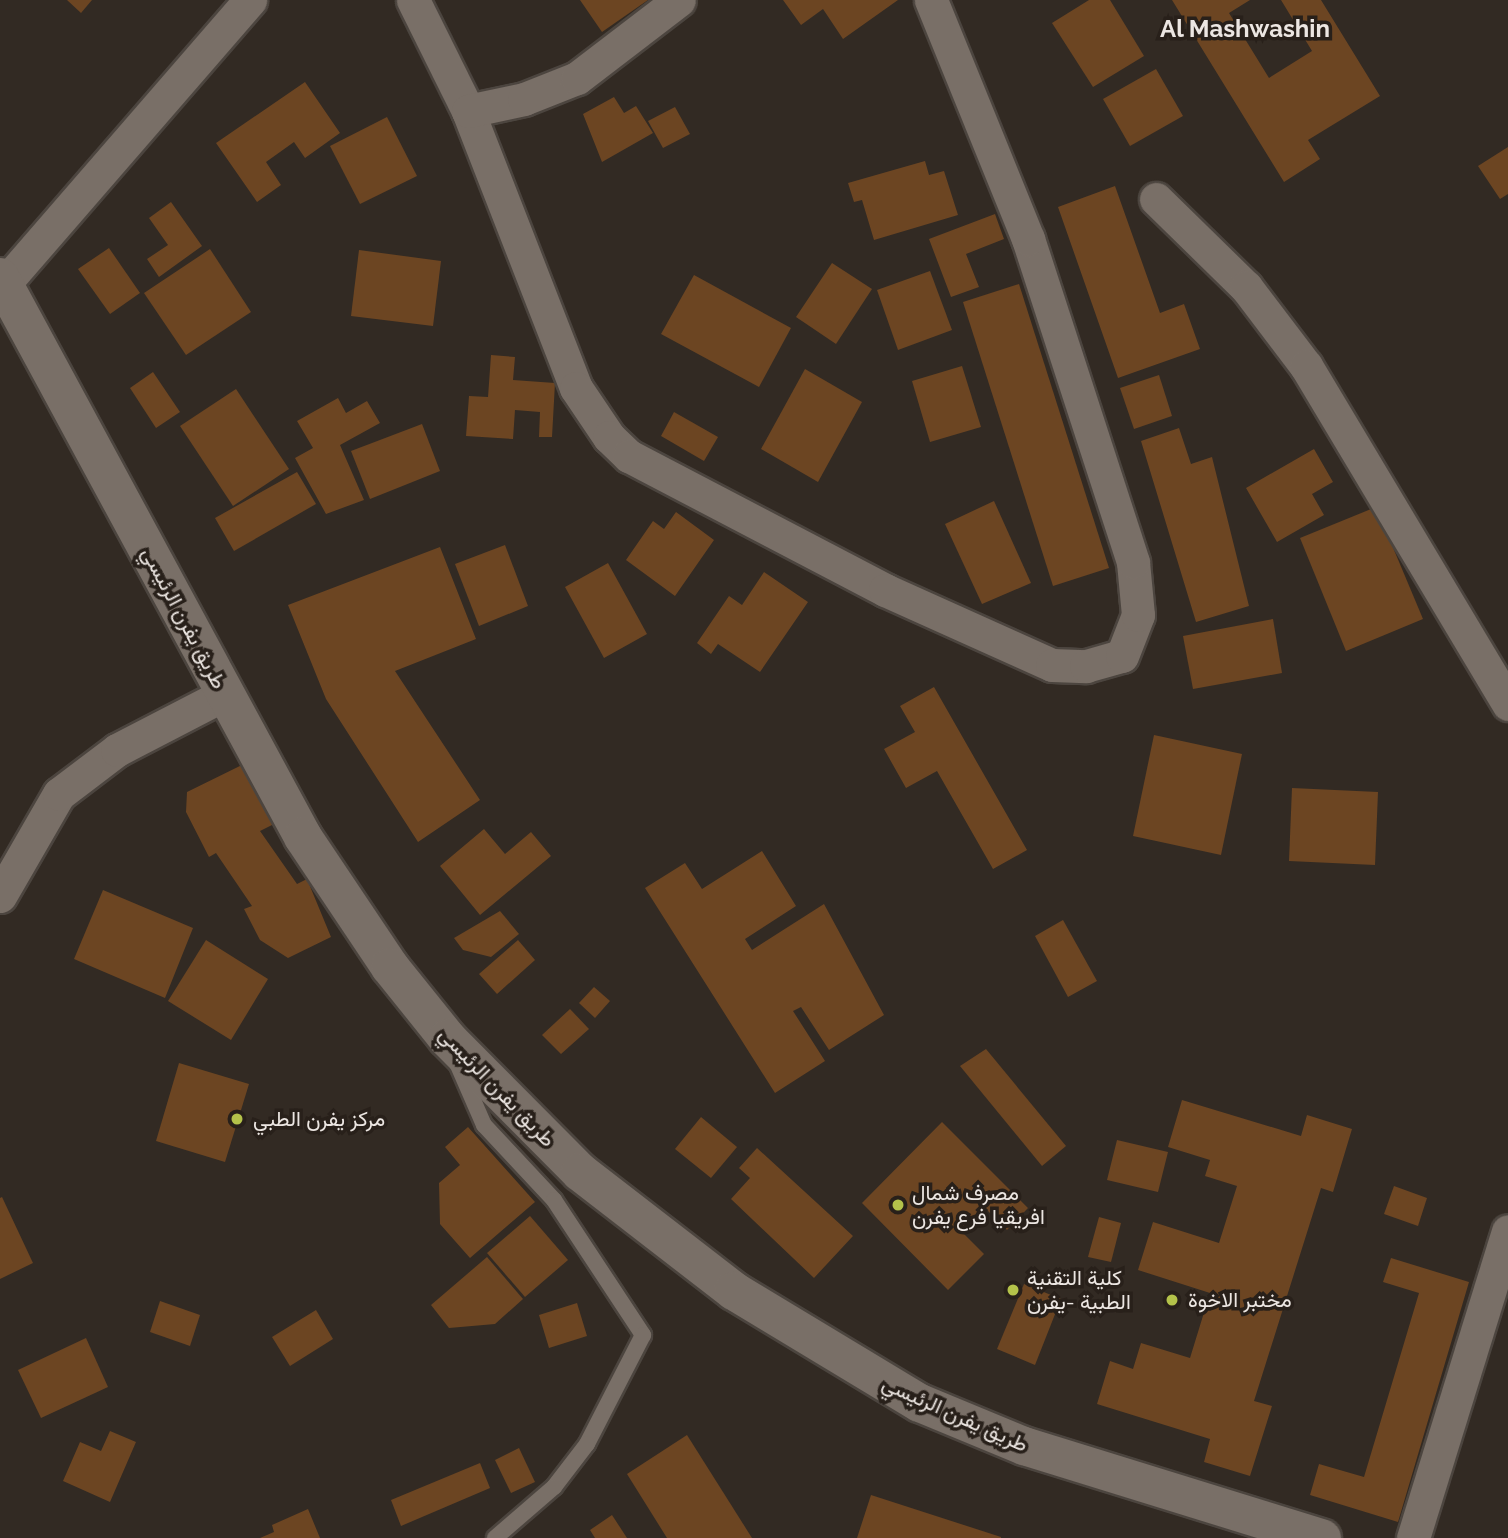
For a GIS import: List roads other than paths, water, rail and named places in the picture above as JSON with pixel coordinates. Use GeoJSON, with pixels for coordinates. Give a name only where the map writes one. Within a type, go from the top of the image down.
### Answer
{"type":"FeatureCollection","features":[{"type":"Feature","properties":{"kind":"main road","name":"طريق يفرن الرئيسي"},"geometry":{"type":"LineString","coordinates":[[2,280],[303,837],[390,967],[447,1038],[571,1163],[640,1222],[821,1348],[920,1403],[1024,1446],[1322,1538]]}},
{"type":"Feature","properties":{"kind":"street"},"geometry":{"type":"LineString","coordinates":[[2,280],[250,0]]}},
{"type":"Feature","properties":{"kind":"street"},"geometry":{"type":"LineString","coordinates":[[413,0],[468,111],[576,388],[629,456],[886,590],[1052,665],[1086,666],[1122,656],[1138,615],[1133,562],[1028,239],[931,0]]}},
{"type":"Feature","properties":{"kind":"street"},"geometry":{"type":"LineString","coordinates":[[468,111],[524,99],[577,78],[679,0]]}},
{"type":"Feature","properties":{"kind":"street"},"geometry":{"type":"LineString","coordinates":[[1156,199],[1247,287],[1306,366],[1508,704]]}},
{"type":"Feature","properties":{"kind":"street"},"geometry":{"type":"LineString","coordinates":[[0,895],[59,794],[117,750],[225,694]]}},
{"type":"Feature","properties":{"kind":"street"},"geometry":{"type":"LineString","coordinates":[[1413,1538],[1508,1231]]}},
{"type":"Feature","properties":{"kind":"lane"},"geometry":{"type":"LineString","coordinates":[[447,1038],[484,1125],[568,1218],[643,1335],[587,1444],[554,1487],[495,1538]]}},
{"type":"Feature","properties":{"kind":"place","name":"مركز يفرن الطبي"},"geometry":{"type":"Point","coordinates":[237,1119]}},
{"type":"Feature","properties":{"kind":"place","name":"مصرف شمال افريقيا فرع يفرن"},"geometry":{"type":"Point","coordinates":[898,1205]}},
{"type":"Feature","properties":{"kind":"place","name":"كلية التقنية الطبية -يفرن"},"geometry":{"type":"Point","coordinates":[1013,1290]}},
{"type":"Feature","properties":{"kind":"place","name":"مختبر الاخوة"},"geometry":{"type":"Point","coordinates":[1172,1300]}},
{"type":"Feature","properties":{"kind":"district","name":"Al Mashwashin"},"geometry":{"type":"Point","coordinates":[1245,29]}}]}
